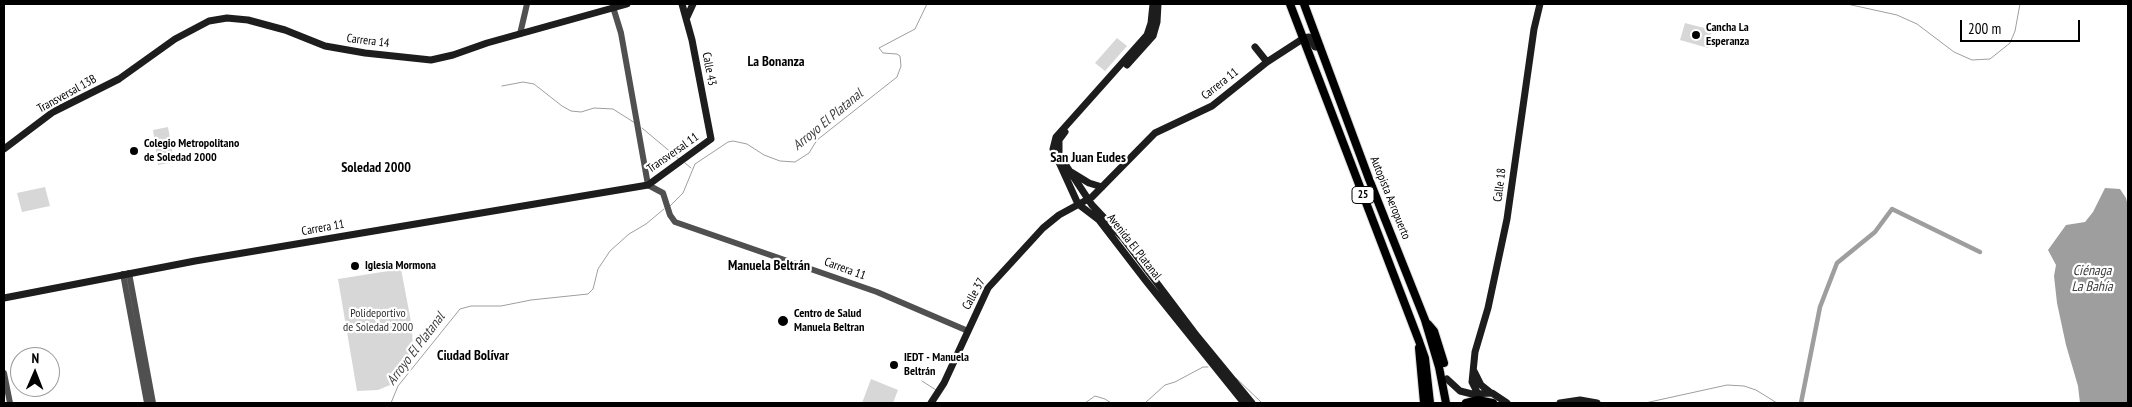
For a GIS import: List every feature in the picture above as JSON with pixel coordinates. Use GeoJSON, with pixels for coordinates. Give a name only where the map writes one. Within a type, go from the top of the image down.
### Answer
{"type":"FeatureCollection","features":[{"type":"Feature","properties":{"kind":"highway","name":"Autopista Aeropuerto"},"geometry":{"type":"LineString","coordinates":[[1290,4],[1425,358],[1430,403]]}},
{"type":"Feature","properties":{"kind":"highway","name":"Autopista Aeropuerto"},"geometry":{"type":"LineString","coordinates":[[1304,4],[1425,320],[1440,367],[1446,403]]}},
{"type":"Feature","properties":{"kind":"highway"},"geometry":{"type":"LineString","coordinates":[[1425,320],[1434,331],[1447,378],[1451,403]]}},
{"type":"Feature","properties":{"kind":"highway"},"geometry":{"type":"LineString","coordinates":[[1419,341],[1424,403]]}},
{"type":"Feature","properties":{"kind":"highway"},"geometry":{"type":"LineString","coordinates":[[1466,403],[1478,400],[1493,403]]}},
{"type":"Feature","properties":{"kind":"main road","name":"Carrera 14"},"geometry":{"type":"LineString","coordinates":[[119,79],[198,25],[227,18],[267,25],[326,46],[431,60],[613,6],[627,4]]}},
{"type":"Feature","properties":{"kind":"main road","name":"Calle 43"},"geometry":{"type":"LineString","coordinates":[[682,4],[687,17],[711,139]]}},
{"type":"Feature","properties":{"kind":"main road"},"geometry":{"type":"LineString","coordinates":[[687,17],[693,4]]}},
{"type":"Feature","properties":{"kind":"main road","name":"Avenida El Platanal"},"geometry":{"type":"LineString","coordinates":[[1153,4],[1151,23],[1147,35],[1053,141],[1055,156],[1078,204],[1094,215],[1194,336]]}},
{"type":"Feature","properties":{"kind":"main road","name":"Avenida El Platanal"},"geometry":{"type":"LineString","coordinates":[[1158,4],[1157,22],[1153,36],[1059,140],[1059,155],[1088,199],[1122,238],[1244,403]]}},
{"type":"Feature","properties":{"kind":"main road","name":"Calle 18"},"geometry":{"type":"LineString","coordinates":[[1478,394],[1473,386],[1472,378],[1475,352],[1488,308],[1507,219],[1530,54],[1540,4]]}},
{"type":"Feature","properties":{"kind":"main road"},"geometry":{"type":"LineString","coordinates":[[1304,38],[1309,37],[1315,47],[1320,47]]}},
{"type":"Feature","properties":{"kind":"main road","name":"Carrera 11"},"geometry":{"type":"LineString","coordinates":[[1088,199],[1155,134],[1212,106],[1267,62],[1304,38]]}},
{"type":"Feature","properties":{"kind":"main road"},"geometry":{"type":"LineString","coordinates":[[1255,47],[1267,62]]}},
{"type":"Feature","properties":{"kind":"main road","name":"Transversal 13B"},"geometry":{"type":"LineString","coordinates":[[4,149],[53,112],[119,79]]}},
{"type":"Feature","properties":{"kind":"main road","name":"Transversal 11"},"geometry":{"type":"LineString","coordinates":[[648,185],[711,139]]}},
{"type":"Feature","properties":{"kind":"main road"},"geometry":{"type":"LineString","coordinates":[[1069,171],[1089,184],[1102,187]]}},
{"type":"Feature","properties":{"kind":"main road","name":"Carrera 11"},"geometry":{"type":"LineString","coordinates":[[4,298],[126,274],[648,185]]}},
{"type":"Feature","properties":{"kind":"main road","name":"Calle 37"},"geometry":{"type":"LineString","coordinates":[[930,403],[944,383],[988,288],[1043,228],[1068,210],[1088,199]]}},
{"type":"Feature","properties":{"kind":"main road"},"geometry":{"type":"LineString","coordinates":[[1068,210],[1094,215]]}},
{"type":"Feature","properties":{"kind":"main road"},"geometry":{"type":"LineString","coordinates":[[1194,336],[1206,346],[1252,403]]}},
{"type":"Feature","properties":{"kind":"main road"},"geometry":{"type":"LineString","coordinates":[[1473,366],[1474,373],[1481,385],[1506,403]]}},
{"type":"Feature","properties":{"kind":"main road"},"geometry":{"type":"LineString","coordinates":[[1447,378],[1456,388],[1466,393],[1492,393]]}},
{"type":"Feature","properties":{"kind":"main road"},"geometry":{"type":"LineString","coordinates":[[1456,388],[1466,387],[1472,378]]}},
{"type":"Feature","properties":{"kind":"main road"},"geometry":{"type":"LineString","coordinates":[[1560,403],[1580,400],[1597,403]]}},
{"type":"Feature","properties":{"kind":"street"},"geometry":{"type":"LineString","coordinates":[[520,34],[526,4]]}},
{"type":"Feature","properties":{"kind":"street"},"geometry":{"type":"LineString","coordinates":[[613,6],[621,33],[648,185]]}},
{"type":"Feature","properties":{"kind":"street","name":"Carrera 11"},"geometry":{"type":"LineString","coordinates":[[648,185],[661,191],[669,211],[677,223],[877,292],[968,331]]}},
{"type":"Feature","properties":{"kind":"street"},"geometry":{"type":"LineString","coordinates":[[126,274],[147,403]]}},
{"type":"Feature","properties":{"kind":"street"},"geometry":{"type":"LineString","coordinates":[[126,274],[153,403]]}},
{"type":"Feature","properties":{"kind":"street"},"geometry":{"type":"LineString","coordinates":[[4,373],[10,403]]}},
{"type":"Feature","properties":{"kind":"green space","name":"Cancha La Esperanza"},"geometry":{"type":"Polygon","coordinates":[[[1685,23],[1712,30],[1708,48],[1680,40],[1685,23]]]}},
{"type":"Feature","properties":{"kind":"green space"},"geometry":{"type":"Polygon","coordinates":[[[1117,38],[1127,46],[1105,71],[1095,63],[1117,38]]]}},
{"type":"Feature","properties":{"kind":"green space"},"geometry":{"type":"Polygon","coordinates":[[[168,127],[174,162],[158,165],[153,130],[168,127]]]}},
{"type":"Feature","properties":{"kind":"green space"},"geometry":{"type":"Polygon","coordinates":[[[45,187],[50,206],[22,212],[17,193],[45,187]]]}},
{"type":"Feature","properties":{"kind":"green space","name":"Polideportivo de Soledad 2000"},"geometry":{"type":"Polygon","coordinates":[[[401,269],[412,327],[413,355],[405,371],[395,383],[378,390],[357,391],[338,279],[401,269]]]}},
{"type":"Feature","properties":{"kind":"green space"},"geometry":{"type":"Polygon","coordinates":[[[871,379],[898,390],[893,403],[862,403],[871,379]]]}},
{"type":"Feature","properties":{"kind":"water","name":"Ciénaga La Bahía"},"geometry":{"type":"Polygon","coordinates":[[[2105,188],[2120,189],[2126,198],[2128,206],[2128,403],[2080,403],[2078,386],[2066,345],[2057,303],[2054,276],[2056,265],[2048,250],[2066,225],[2085,222],[2093,212],[2105,188]]]}},
{"type":"Feature","properties":{"kind":"waterway","name":"Arroyo El Platanal"},"geometry":{"type":"LineString","coordinates":[[670,206],[683,193],[695,164],[728,142],[733,141],[747,144],[764,155],[780,161],[795,162],[809,153],[817,140],[897,77],[901,66],[900,56],[883,53],[879,48],[915,29],[927,4]]}},
{"type":"Feature","properties":{"kind":"waterway"},"geometry":{"type":"LineString","coordinates":[[1847,4],[1897,15],[1917,24],[1954,52],[1972,60],[1990,59],[2010,43],[2015,31],[2020,4]]}},
{"type":"Feature","properties":{"kind":"waterway"},"geometry":{"type":"LineString","coordinates":[[502,86],[523,82],[534,84],[571,111],[581,112],[594,108],[613,109],[635,123]]}},
{"type":"Feature","properties":{"kind":"waterway"},"geometry":{"type":"LineString","coordinates":[[642,128],[679,159]]}},
{"type":"Feature","properties":{"kind":"waterway"},"geometry":{"type":"LineString","coordinates":[[685,163],[691,168]]}},
{"type":"Feature","properties":{"kind":"waterway","name":"Arroyo El Platanal"},"geometry":{"type":"LineString","coordinates":[[391,403],[398,386],[460,309],[471,306],[501,306],[531,300],[588,294],[593,289],[598,269],[610,251],[629,234],[646,224],[664,209]]}},
{"type":"Feature","properties":{"kind":"waterway"},"geometry":{"type":"LineString","coordinates":[[1801,403],[1820,307],[1837,263],[1875,232],[1892,209],[1980,252]]}},
{"type":"Feature","properties":{"kind":"waterway"},"geometry":{"type":"LineString","coordinates":[[1145,403],[1165,385],[1175,382],[1203,367],[1208,367]]}},
{"type":"Feature","properties":{"kind":"waterway"},"geometry":{"type":"LineString","coordinates":[[1236,378],[1262,403]]}},
{"type":"Feature","properties":{"kind":"waterway"},"geometry":{"type":"LineString","coordinates":[[922,381],[936,390]]}},
{"type":"Feature","properties":{"kind":"waterway"},"geometry":{"type":"LineString","coordinates":[[1645,403],[1727,385],[1744,386],[1756,390],[1777,403]]}},
{"type":"Feature","properties":{"kind":"waterway"},"geometry":{"type":"LineString","coordinates":[[1085,403],[1095,396],[1111,403]]}},
{"type":"Feature","properties":{"kind":"place","name":"Cancha La Esperanza"},"geometry":{"type":"Point","coordinates":[1696,35]}},
{"type":"Feature","properties":{"kind":"place","name":"Colegio Metropolitano de Soledad 2000"},"geometry":{"type":"Point","coordinates":[134,151]}},
{"type":"Feature","properties":{"kind":"place","name":"Iglesia Mormona"},"geometry":{"type":"Point","coordinates":[355,266]}},
{"type":"Feature","properties":{"kind":"place","name":"Centro de Salud Manuela Beltran"},"geometry":{"type":"Point","coordinates":[783,321]}},
{"type":"Feature","properties":{"kind":"place","name":"IEDT - Manuela Beltrán"},"geometry":{"type":"Point","coordinates":[894,365]}},
{"type":"Feature","properties":{"kind":"district","name":"La Bonanza"},"geometry":{"type":"Point","coordinates":[776,62]}},
{"type":"Feature","properties":{"kind":"district","name":"San Juan Eudes"},"geometry":{"type":"Point","coordinates":[1088,158]}},
{"type":"Feature","properties":{"kind":"district","name":"Soledad 2000"},"geometry":{"type":"Point","coordinates":[376,168]}},
{"type":"Feature","properties":{"kind":"district","name":"Manuela Beltrán"},"geometry":{"type":"Point","coordinates":[769,266]}},
{"type":"Feature","properties":{"kind":"district","name":"Ciudad Bolívar"},"geometry":{"type":"Point","coordinates":[473,356]}}]}
